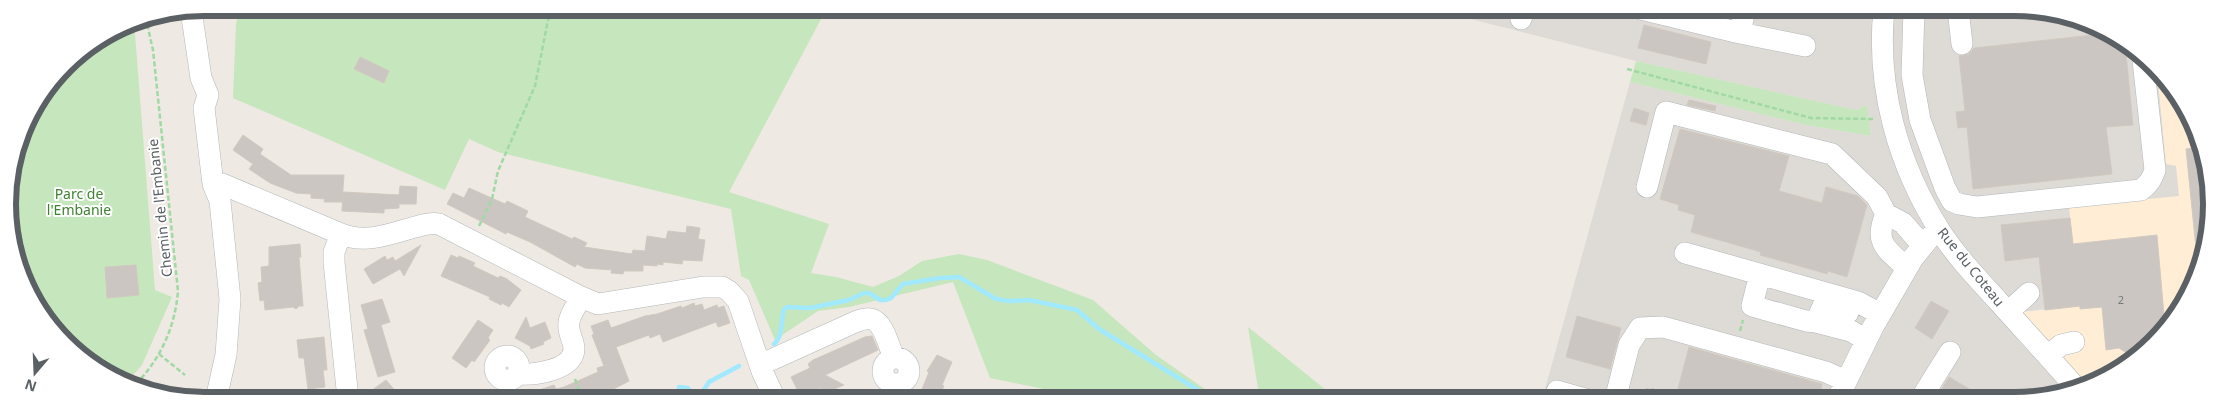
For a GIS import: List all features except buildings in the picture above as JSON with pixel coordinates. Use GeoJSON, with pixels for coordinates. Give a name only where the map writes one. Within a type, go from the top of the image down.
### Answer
{"type":"FeatureCollection","features":[{"type":"Feature","properties":{"kind":"street"},"geometry":{"type":"LineString","coordinates":[[1690,16],[1740,33],[1805,46]]}},
{"type":"Feature","properties":{"kind":"street"},"geometry":{"type":"LineString","coordinates":[[1740,33],[1744,16]]}},
{"type":"Feature","properties":{"kind":"street","name":"Rue du Coteau"},"geometry":{"type":"LineString","coordinates":[[1884,16],[1884,62],[1893,123],[1908,172],[1940,232],[1962,261],[2072,383]]}},
{"type":"Feature","properties":{"kind":"street"},"geometry":{"type":"LineString","coordinates":[[1914,16],[1912,75],[1920,120],[1945,188],[1952,201],[1959,204],[1977,207],[2141,190],[2152,178],[2155,170],[2144,67]]}},
{"type":"Feature","properties":{"kind":"street"},"geometry":{"type":"LineString","coordinates":[[1959,16],[1962,44]]}},
{"type":"Feature","properties":{"kind":"street"},"geometry":{"type":"LineString","coordinates":[[192,17],[201,78],[197,96],[204,108],[212,184],[209,201],[220,298],[227,316],[226,355],[218,392]]}},
{"type":"Feature","properties":{"kind":"street"},"geometry":{"type":"LineString","coordinates":[[1647,187],[1666,112],[1832,154],[1877,197],[1886,214],[1903,223],[1922,246]]}},
{"type":"Feature","properties":{"kind":"street"},"geometry":{"type":"LineString","coordinates":[[1893,123],[1920,120]]}},
{"type":"Feature","properties":{"kind":"street"},"geometry":{"type":"LineString","coordinates":[[212,184],[222,184],[356,239],[373,238],[433,223],[439,224],[598,304],[703,287],[722,287],[729,291],[738,301],[761,368],[772,392]]}},
{"type":"Feature","properties":{"kind":"street"},"geometry":{"type":"LineString","coordinates":[[1886,214],[1880,228],[1883,246],[1907,268]]}},
{"type":"Feature","properties":{"kind":"street"},"geometry":{"type":"LineString","coordinates":[[1617,392],[1629,345],[1640,328],[1663,327],[1826,372],[1841,390],[1873,326],[1907,268],[1931,236],[1940,232]]}},
{"type":"Feature","properties":{"kind":"street"},"geometry":{"type":"LineString","coordinates":[[340,234],[334,252],[334,262],[347,392]]}},
{"type":"Feature","properties":{"kind":"street"},"geometry":{"type":"LineString","coordinates":[[1685,253],[1858,302],[1873,326]]}},
{"type":"Feature","properties":{"kind":"street"},"geometry":{"type":"LineString","coordinates":[[1760,274],[1752,306],[1851,331],[1873,326]]}},
{"type":"Feature","properties":{"kind":"street"},"geometry":{"type":"LineString","coordinates":[[2008,312],[2029,293]]}},
{"type":"Feature","properties":{"kind":"street"},"geometry":{"type":"LineString","coordinates":[[517,374],[535,374],[565,365],[573,354],[574,348],[569,334],[569,319],[581,297]]}},
{"type":"Feature","properties":{"kind":"street"},"geometry":{"type":"LineString","coordinates":[[761,368],[855,322],[867,319],[873,319],[879,323],[894,358]]}},
{"type":"Feature","properties":{"kind":"street"},"geometry":{"type":"LineString","coordinates":[[2048,356],[2061,345],[2074,342]]}},
{"type":"Feature","properties":{"kind":"street"},"geometry":{"type":"LineString","coordinates":[[1925,392],[1950,352]]}},
{"type":"Feature","properties":{"kind":"street"},"geometry":{"type":"LineString","coordinates":[[758,392],[761,368]]}},
{"type":"Feature","properties":{"kind":"path"},"geometry":{"type":"LineString","coordinates":[[471,240],[492,200],[498,171],[535,86],[550,16]]}},
{"type":"Feature","properties":{"kind":"path","name":"Chemin de l'Embanie"},"geometry":{"type":"LineString","coordinates":[[139,380],[159,354],[174,320],[178,291],[153,50],[147,25]]}},
{"type":"Feature","properties":{"kind":"path"},"geometry":{"type":"LineString","coordinates":[[1627,69],[1810,118],[1873,119],[1893,123]]}},
{"type":"Feature","properties":{"kind":"path"},"geometry":{"type":"LineString","coordinates":[[159,354],[185,375]]}},
{"type":"Feature","properties":{"kind":"shaded area"},"geometry":{"type":"Polygon","coordinates":[[[1459,16],[2015,16],[2052,20],[2075,26],[2109,41],[2139,63],[2158,83],[2166,164],[2176,166],[2179,196],[2069,207],[2080,306],[1996,314],[2061,386],[2015,392],[1544,392],[1630,82],[1806,125],[1871,136],[1867,105],[1856,110],[1636,61],[1459,16]]]}},
{"type":"Feature","properties":{"kind":"shaded area"},"geometry":{"type":"Polygon","coordinates":[[[2158,83],[2178,110],[2193,144],[2199,167],[2203,204],[2199,241],[2193,264],[2178,298],[2148,337],[2109,367],[2075,382],[2061,386],[1996,314],[2045,310],[2069,207],[2166,165],[2158,83]]]}},
{"type":"Feature","properties":{"kind":"green space"},"geometry":{"type":"Polygon","coordinates":[[[238,16],[823,16],[729,192],[829,224],[811,273],[836,277],[873,287],[899,276],[922,261],[959,254],[987,260],[1093,300],[1156,355],[1209,392],[1058,392],[990,378],[953,282],[849,307],[818,311],[775,340],[749,280],[741,276],[731,209],[498,152],[469,139],[445,190],[233,98],[236,24],[238,16]]]}},
{"type":"Feature","properties":{"kind":"green space","name":"Parc de l'Embanie"},"geometry":{"type":"Polygon","coordinates":[[[135,30],[155,290],[172,297],[142,365],[132,377],[110,367],[71,337],[55,318],[41,298],[26,264],[18,229],[16,204],[18,179],[23,155],[41,110],[63,80],[80,63],[110,41],[135,30]]]}},
{"type":"Feature","properties":{"kind":"green space"},"geometry":{"type":"Polygon","coordinates":[[[1636,61],[1856,110],[1867,105],[1871,136],[1806,125],[1630,82],[1636,61]]]}},
{"type":"Feature","properties":{"kind":"green space"},"geometry":{"type":"Polygon","coordinates":[[[1248,327],[1329,392],[1259,392],[1248,327]]]}},
{"type":"Feature","properties":{"kind":"waterway"},"geometry":{"type":"LineString","coordinates":[[774,344],[779,337],[784,309],[787,307],[810,308],[849,300],[864,293],[869,293],[880,300],[886,300],[891,298],[903,284],[959,277],[996,299],[1009,301],[1029,300],[1077,310],[1099,329],[1201,392]]}},
{"type":"Feature","properties":{"kind":"waterway"},"geometry":{"type":"LineString","coordinates":[[702,392],[709,382],[739,366]]}},
{"type":"Feature","properties":{"kind":"waterway"},"geometry":{"type":"LineString","coordinates":[[678,392],[679,387],[688,388],[691,392]]}}]}
